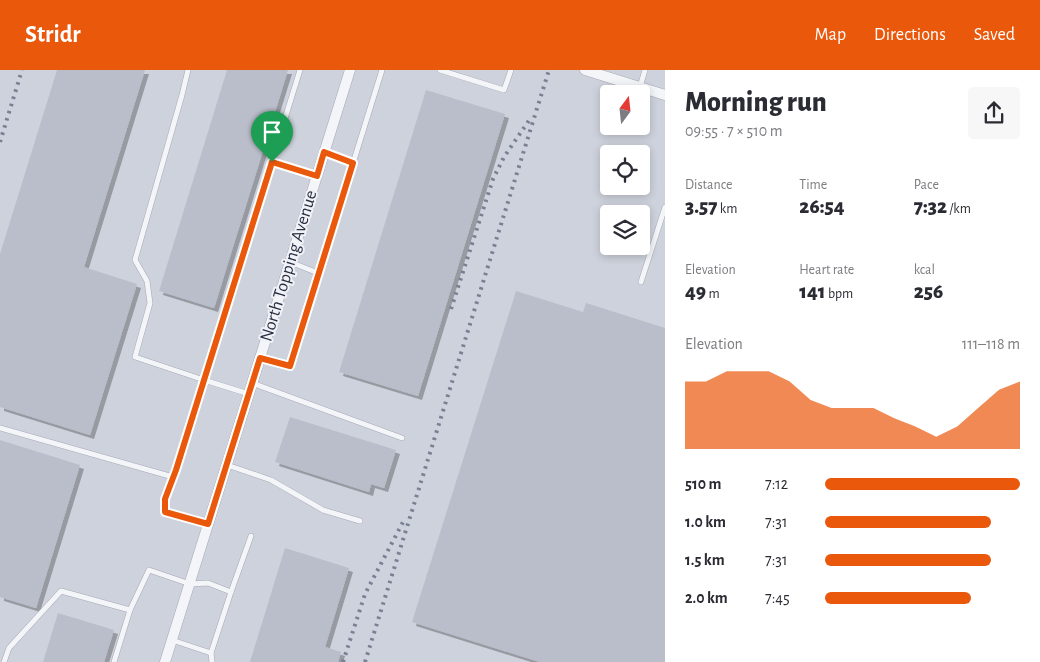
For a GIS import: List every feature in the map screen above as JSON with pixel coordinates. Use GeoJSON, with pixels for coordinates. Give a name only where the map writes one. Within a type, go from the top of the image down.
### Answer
{"type":"FeatureCollection","features":[{"type":"Feature","properties":{"kind":"street","name":"North Topping Avenue"},"geometry":{"type":"LineString","coordinates":[[165,662],[350,70]]}},
{"type":"Feature","properties":{"kind":"street"},"geometry":{"type":"LineString","coordinates":[[585,70],[634,85]]}},
{"type":"Feature","properties":{"kind":"street"},"geometry":{"type":"LineString","coordinates":[[650,90],[665,95]]}},
{"type":"Feature","properties":{"kind":"lane"},"geometry":{"type":"LineString","coordinates":[[188,70],[135,260],[146,280],[150,303],[135,357],[249,394]]}},
{"type":"Feature","properties":{"kind":"lane"},"geometry":{"type":"LineString","coordinates":[[208,524],[165,512],[165,499],[300,70]]}},
{"type":"Feature","properties":{"kind":"lane"},"geometry":{"type":"LineString","coordinates":[[260,358],[290,366],[382,70]]}},
{"type":"Feature","properties":{"kind":"lane"},"geometry":{"type":"LineString","coordinates":[[440,70],[504,90],[511,70]]}},
{"type":"Feature","properties":{"kind":"lane"},"geometry":{"type":"LineString","coordinates":[[640,85],[644,70]]}},
{"type":"Feature","properties":{"kind":"lane"},"geometry":{"type":"LineString","coordinates":[[324,152],[353,163]]}},
{"type":"Feature","properties":{"kind":"lane"},"geometry":{"type":"LineString","coordinates":[[272,162],[317,176]]}},
{"type":"Feature","properties":{"kind":"lane"},"geometry":{"type":"LineString","coordinates":[[641,282],[665,207]]}},
{"type":"Feature","properties":{"kind":"lane"},"geometry":{"type":"LineString","coordinates":[[290,262],[318,273]]}},
{"type":"Feature","properties":{"kind":"lane"},"geometry":{"type":"LineString","coordinates":[[252,383],[402,438]]}},
{"type":"Feature","properties":{"kind":"lane"},"geometry":{"type":"LineString","coordinates":[[0,428],[173,477]]}},
{"type":"Feature","properties":{"kind":"lane"},"geometry":{"type":"LineString","coordinates":[[227,465],[271,480],[324,510],[360,521]]}},
{"type":"Feature","properties":{"kind":"lane"},"geometry":{"type":"LineString","coordinates":[[212,662],[211,653],[251,536]]}},
{"type":"Feature","properties":{"kind":"lane"},"geometry":{"type":"LineString","coordinates":[[114,662],[130,610],[149,570],[190,584],[208,583],[231,592]]}},
{"type":"Feature","properties":{"kind":"lane"},"geometry":{"type":"LineString","coordinates":[[4,662],[9,648],[61,591],[130,610]]}},
{"type":"Feature","properties":{"kind":"lane"},"geometry":{"type":"LineString","coordinates":[[172,640],[211,653]]}},
{"type":"Feature","properties":{"kind":"shaded area"},"geometry":{"type":"Polygon","coordinates":[[[0,70],[665,70],[665,662],[0,662],[0,70]]]}},
{"type":"Feature","properties":{"kind":"building"},"geometry":{"type":"Polygon","coordinates":[[[57,70],[145,70],[84,267],[137,284],[90,435],[0,407],[0,254],[57,70]]]}},
{"type":"Feature","properties":{"kind":"building"},"geometry":{"type":"Polygon","coordinates":[[[227,70],[288,70],[214,308],[159,291],[227,70]]]}},
{"type":"Feature","properties":{"kind":"building"},"geometry":{"type":"Polygon","coordinates":[[[426,90],[505,114],[418,396],[339,372],[426,90]]]}},
{"type":"Feature","properties":{"kind":"building"},"geometry":{"type":"Polygon","coordinates":[[[516,291],[583,312],[586,303],[665,328],[665,662],[540,662],[412,622],[516,291]]]}},
{"type":"Feature","properties":{"kind":"building"},"geometry":{"type":"Polygon","coordinates":[[[290,417],[396,450],[384,488],[371,484],[369,492],[275,462],[290,417]]]}},
{"type":"Feature","properties":{"kind":"building"},"geometry":{"type":"Polygon","coordinates":[[[0,440],[80,465],[36,608],[0,597],[0,440]]]}},
{"type":"Feature","properties":{"kind":"building"},"geometry":{"type":"Polygon","coordinates":[[[285,548],[349,568],[325,647],[341,652],[338,662],[250,662],[285,548]]]}},
{"type":"Feature","properties":{"kind":"building"},"geometry":{"type":"Polygon","coordinates":[[[58,613],[114,630],[104,662],[43,662],[58,613]]]}},
{"type":"Feature","properties":{"kind":"railway"},"geometry":{"type":"LineString","coordinates":[[0,142],[22,70]]}},
{"type":"Feature","properties":{"kind":"railway"},"geometry":{"type":"LineString","coordinates":[[365,662],[549,70]]}},
{"type":"Feature","properties":{"kind":"railway"},"geometry":{"type":"LineString","coordinates":[[451,309],[493,179],[504,157],[530,119]]}},
{"type":"Feature","properties":{"kind":"railway"},"geometry":{"type":"LineString","coordinates":[[343,662],[365,594],[403,522]]}},
{"type":"Feature","properties":{"kind":"route"},"geometry":{"type":"LineString","coordinates":[[324,152],[353,163],[290,366],[260,358],[208,524],[165,512],[165,499],[176,470],[272,162],[317,176],[324,152]]}}]}
